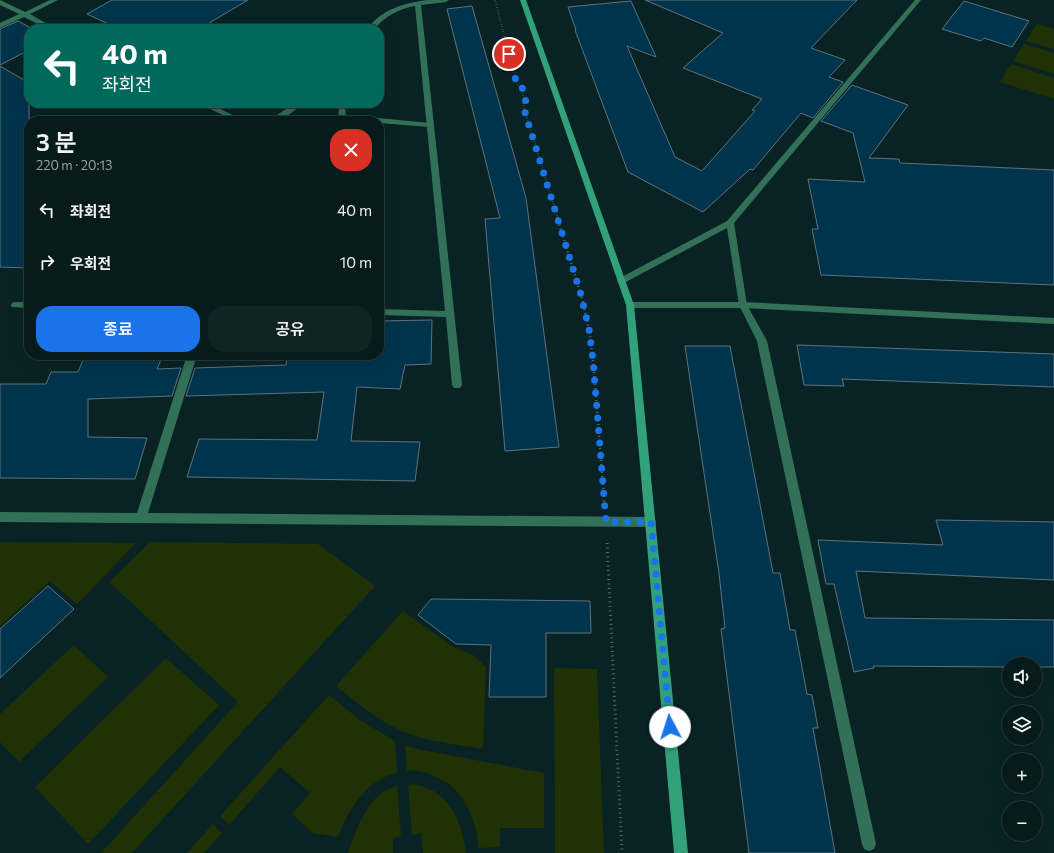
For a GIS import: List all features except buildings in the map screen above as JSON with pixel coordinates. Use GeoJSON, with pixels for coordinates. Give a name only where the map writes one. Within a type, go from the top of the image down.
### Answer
{"type":"FeatureCollection","features":[{"type":"Feature","properties":{"kind":"main road"},"geometry":{"type":"LineString","coordinates":[[523,0],[630,305],[681,853]]}},
{"type":"Feature","properties":{"kind":"street"},"geometry":{"type":"LineString","coordinates":[[0,26],[55,0]]}},
{"type":"Feature","properties":{"kind":"street"},"geometry":{"type":"LineString","coordinates":[[374,24],[395,8],[418,3],[446,0]]}},
{"type":"Feature","properties":{"kind":"street"},"geometry":{"type":"LineString","coordinates":[[621,280],[730,223],[918,0]]}},
{"type":"Feature","properties":{"kind":"street"},"geometry":{"type":"LineString","coordinates":[[0,2],[43,24]]}},
{"type":"Feature","properties":{"kind":"street"},"geometry":{"type":"LineString","coordinates":[[418,3],[457,385]]}},
{"type":"Feature","properties":{"kind":"street"},"geometry":{"type":"LineString","coordinates":[[213,108],[229,116]]}},
{"type":"Feature","properties":{"kind":"street"},"geometry":{"type":"LineString","coordinates":[[282,116],[293,108]]}},
{"type":"Feature","properties":{"kind":"street"},"geometry":{"type":"LineString","coordinates":[[342,111],[342,116]]}},
{"type":"Feature","properties":{"kind":"street"},"geometry":{"type":"LineString","coordinates":[[384,121],[430,125]]}},
{"type":"Feature","properties":{"kind":"street"},"geometry":{"type":"LineString","coordinates":[[730,223],[743,305],[762,341],[869,844]]}},
{"type":"Feature","properties":{"kind":"street"},"geometry":{"type":"LineString","coordinates":[[15,305],[24,305]]}},
{"type":"Feature","properties":{"kind":"street"},"geometry":{"type":"LineString","coordinates":[[630,305],[743,305],[1054,321]]}},
{"type":"Feature","properties":{"kind":"street"},"geometry":{"type":"LineString","coordinates":[[384,312],[449,314]]}},
{"type":"Feature","properties":{"kind":"street"},"geometry":{"type":"LineString","coordinates":[[141,518],[190,360]]}},
{"type":"Feature","properties":{"kind":"street"},"geometry":{"type":"LineString","coordinates":[[0,517],[651,522]]}},
{"type":"Feature","properties":{"kind":"path"},"geometry":{"type":"LineString","coordinates":[[495,0],[516,81],[522,87],[526,102],[524,109],[581,295],[589,329],[593,360],[606,522],[622,853]]}},
{"type":"Feature","properties":{"kind":"green space"},"geometry":{"type":"Polygon","coordinates":[[[1037,24],[1054,29],[1054,49],[1026,41],[1037,24]]]}},
{"type":"Feature","properties":{"kind":"green space"},"geometry":{"type":"Polygon","coordinates":[[[1024,44],[1054,53],[1054,74],[1013,61],[1024,44]]]}},
{"type":"Feature","properties":{"kind":"green space"},"geometry":{"type":"Polygon","coordinates":[[[1011,64],[1054,78],[1054,99],[1000,82],[1011,64]]]}},
{"type":"Feature","properties":{"kind":"green space"},"geometry":{"type":"Polygon","coordinates":[[[0,542],[136,543],[77,604],[50,581],[0,626],[0,542]]]}},
{"type":"Feature","properties":{"kind":"green space"},"geometry":{"type":"Polygon","coordinates":[[[150,542],[318,544],[375,586],[132,853],[101,853],[238,702],[109,582],[150,542]]]}},
{"type":"Feature","properties":{"kind":"green space"},"geometry":{"type":"Polygon","coordinates":[[[403,611],[453,647],[473,655],[486,667],[483,749],[421,738],[402,731],[376,717],[336,686],[403,611]]]}},
{"type":"Feature","properties":{"kind":"green space"},"geometry":{"type":"Polygon","coordinates":[[[74,645],[108,677],[19,762],[0,742],[0,714],[74,645]]]}},
{"type":"Feature","properties":{"kind":"green space"},"geometry":{"type":"Polygon","coordinates":[[[166,658],[219,705],[88,844],[35,787],[166,658]]]}},
{"type":"Feature","properties":{"kind":"green space"},"geometry":{"type":"Polygon","coordinates":[[[554,668],[597,669],[604,853],[555,853],[554,668]]]}},
{"type":"Feature","properties":{"kind":"green space"},"geometry":{"type":"Polygon","coordinates":[[[329,695],[360,720],[395,741],[397,773],[386,776],[367,789],[353,807],[338,837],[313,833],[292,814],[310,793],[280,767],[229,825],[220,816],[329,695]]]}},
{"type":"Feature","properties":{"kind":"green space"},"geometry":{"type":"Polygon","coordinates":[[[405,745],[417,749],[544,773],[544,828],[500,828],[500,847],[478,848],[476,831],[470,812],[460,795],[454,788],[441,779],[420,771],[407,771],[405,745]]]}},
{"type":"Feature","properties":{"kind":"green space"},"geometry":{"type":"Polygon","coordinates":[[[411,784],[424,787],[435,792],[444,799],[457,818],[466,853],[423,853],[421,833],[412,835],[408,785],[411,784]]]}},
{"type":"Feature","properties":{"kind":"green space"},"geometry":{"type":"Polygon","coordinates":[[[397,786],[401,836],[393,838],[393,853],[348,853],[355,833],[371,804],[378,796],[397,786]]]}},
{"type":"Feature","properties":{"kind":"green space"},"geometry":{"type":"Polygon","coordinates":[[[213,824],[222,833],[204,853],[187,853],[213,824]]]}},
{"type":"Feature","properties":{"kind":"route"},"geometry":{"type":"LineString","coordinates":[[509,54],[516,81],[522,87],[526,102],[524,109],[581,295],[589,329],[593,360],[606,522],[651,522],[670,727]]}}]}
